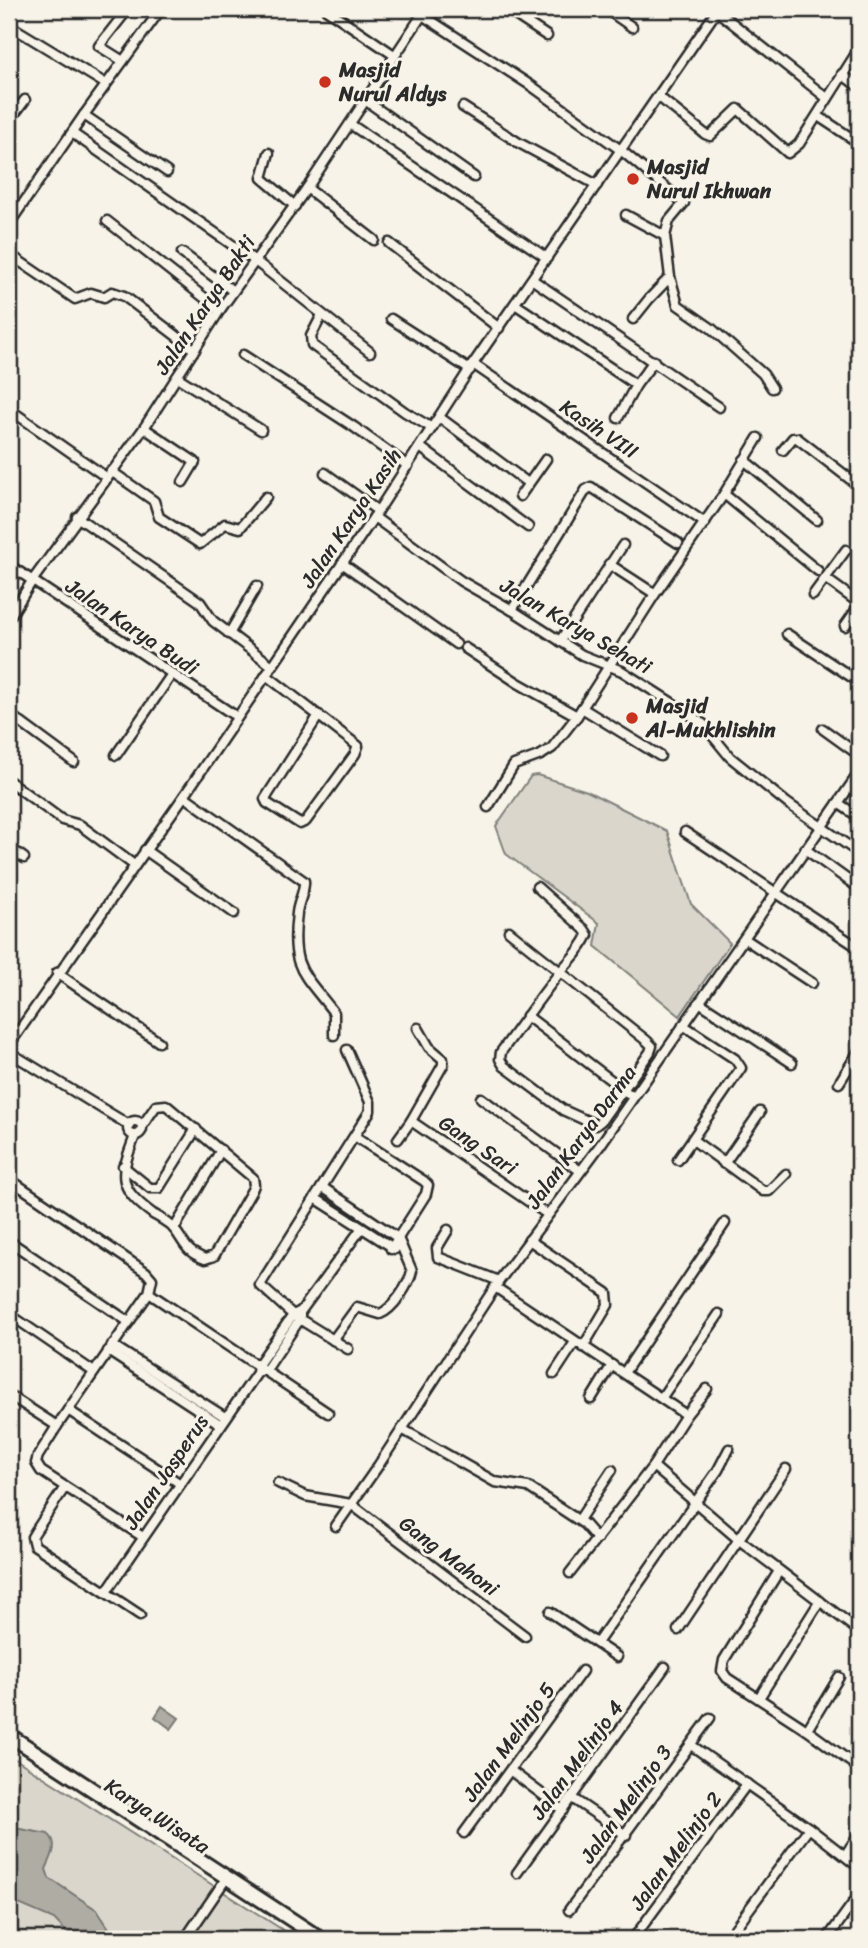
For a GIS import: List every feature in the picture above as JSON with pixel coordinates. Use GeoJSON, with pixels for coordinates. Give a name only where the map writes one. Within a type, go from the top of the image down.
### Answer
{"type":"FeatureCollection","features":[{"type":"Feature","properties":{"kind":"street"},"geometry":{"type":"LineString","coordinates":[[122,61],[99,46],[128,9]]}},
{"type":"Feature","properties":{"kind":"street"},"geometry":{"type":"LineString","coordinates":[[9,224],[161,9]]}},
{"type":"Feature","properties":{"kind":"street"},"geometry":{"type":"LineString","coordinates":[[326,9],[394,55]]}},
{"type":"Feature","properties":{"kind":"street"},"geometry":{"type":"LineString","coordinates":[[413,9],[424,12],[533,87],[622,151],[684,203],[669,221],[665,236],[670,277],[678,304],[722,337],[763,374],[772,388]]}},
{"type":"Feature","properties":{"kind":"street"},"geometry":{"type":"LineString","coordinates":[[506,9],[547,36]]}},
{"type":"Feature","properties":{"kind":"street"},"geometry":{"type":"LineString","coordinates":[[606,9],[632,26]]}},
{"type":"Feature","properties":{"kind":"street"},"geometry":{"type":"LineString","coordinates":[[705,9],[716,11],[827,99]]}},
{"type":"Feature","properties":{"kind":"street","name":"Jalan Karya Kasih"},"geometry":{"type":"LineString","coordinates":[[9,1045],[57,973],[184,796],[376,514],[472,367],[716,11]]}},
{"type":"Feature","properties":{"kind":"street","name":"Jalan Karya Bakti"},"geometry":{"type":"LineString","coordinates":[[9,618],[108,474],[144,428],[233,290],[295,206],[424,12]]}},
{"type":"Feature","properties":{"kind":"street"},"geometry":{"type":"LineString","coordinates":[[9,25],[106,84]]}},
{"type":"Feature","properties":{"kind":"street"},"geometry":{"type":"LineString","coordinates":[[659,97],[705,134],[710,135],[738,109],[788,153],[799,144],[859,49]]}},
{"type":"Feature","properties":{"kind":"street"},"geometry":{"type":"LineString","coordinates":[[842,75],[859,87]]}},
{"type":"Feature","properties":{"kind":"street"},"geometry":{"type":"LineString","coordinates":[[9,121],[25,100]]}},
{"type":"Feature","properties":{"kind":"street"},"geometry":{"type":"LineString","coordinates":[[365,100],[474,177]]}},
{"type":"Feature","properties":{"kind":"street"},"geometry":{"type":"LineString","coordinates":[[463,107],[519,143],[597,185]]}},
{"type":"Feature","properties":{"kind":"street"},"geometry":{"type":"LineString","coordinates":[[84,115],[167,172]]}},
{"type":"Feature","properties":{"kind":"street"},"geometry":{"type":"LineString","coordinates":[[818,116],[859,142]]}},
{"type":"Feature","properties":{"kind":"street"},"geometry":{"type":"LineString","coordinates":[[350,124],[547,258]]}},
{"type":"Feature","properties":{"kind":"street"},"geometry":{"type":"LineString","coordinates":[[72,132],[254,260],[370,352]]}},
{"type":"Feature","properties":{"kind":"street"},"geometry":{"type":"LineString","coordinates":[[269,153],[262,178],[295,206]]}},
{"type":"Feature","properties":{"kind":"street"},"geometry":{"type":"LineString","coordinates":[[307,188],[374,240]]}},
{"type":"Feature","properties":{"kind":"street"},"geometry":{"type":"LineString","coordinates":[[626,215],[665,236]]}},
{"type":"Feature","properties":{"kind":"street"},"geometry":{"type":"LineString","coordinates":[[107,222],[220,310]]}},
{"type":"Feature","properties":{"kind":"street"},"geometry":{"type":"LineString","coordinates":[[389,243],[499,328]]}},
{"type":"Feature","properties":{"kind":"street"},"geometry":{"type":"LineString","coordinates":[[182,253],[233,290]]}},
{"type":"Feature","properties":{"kind":"street"},"geometry":{"type":"LineString","coordinates":[[9,254],[75,299],[88,293],[104,297],[112,292],[124,296],[195,350]]}},
{"type":"Feature","properties":{"kind":"street"},"geometry":{"type":"LineString","coordinates":[[633,319],[670,277]]}},
{"type":"Feature","properties":{"kind":"street"},"geometry":{"type":"LineString","coordinates":[[533,280],[654,360],[719,407]]}},
{"type":"Feature","properties":{"kind":"street"},"geometry":{"type":"LineString","coordinates":[[515,304],[636,385]]}},
{"type":"Feature","properties":{"kind":"street"},"geometry":{"type":"LineString","coordinates":[[322,315],[311,336],[312,345],[405,412],[432,428]]}},
{"type":"Feature","properties":{"kind":"street","name":"Kasih VIII"},"geometry":{"type":"LineString","coordinates":[[391,319],[472,367],[705,523]]}},
{"type":"Feature","properties":{"kind":"street"},"geometry":{"type":"LineString","coordinates":[[243,355],[354,426],[408,466]]}},
{"type":"Feature","properties":{"kind":"street"},"geometry":{"type":"LineString","coordinates":[[618,418],[636,385],[654,360]]}},
{"type":"Feature","properties":{"kind":"street"},"geometry":{"type":"LineString","coordinates":[[177,377],[261,429]]}},
{"type":"Feature","properties":{"kind":"street"},"geometry":{"type":"LineString","coordinates":[[9,409],[151,499],[159,517],[200,544],[225,524],[240,528],[265,497]]}},
{"type":"Feature","properties":{"kind":"street"},"geometry":{"type":"LineString","coordinates":[[439,417],[528,483]]}},
{"type":"Feature","properties":{"kind":"street"},"geometry":{"type":"LineString","coordinates":[[144,428],[195,462],[183,482]]}},
{"type":"Feature","properties":{"kind":"street"},"geometry":{"type":"LineString","coordinates":[[488,807],[514,765],[547,752],[579,712],[724,494],[758,438]]}},
{"type":"Feature","properties":{"kind":"street"},"geometry":{"type":"LineString","coordinates":[[783,450],[793,438],[797,438],[859,486]]}},
{"type":"Feature","properties":{"kind":"street"},"geometry":{"type":"LineString","coordinates":[[420,447],[528,527]]}},
{"type":"Feature","properties":{"kind":"street"},"geometry":{"type":"LineString","coordinates":[[520,496],[546,459]]}},
{"type":"Feature","properties":{"kind":"street"},"geometry":{"type":"LineString","coordinates":[[744,460],[817,520]]}},
{"type":"Feature","properties":{"kind":"street","name":"Jalan Karya Sehati"},"geometry":{"type":"LineString","coordinates":[[325,473],[461,581],[582,655],[610,665],[648,686],[703,724],[730,757],[787,803],[859,853]]}},
{"type":"Feature","properties":{"kind":"street"},"geometry":{"type":"LineString","coordinates":[[512,610],[586,490],[591,487],[678,543]]}},
{"type":"Feature","properties":{"kind":"street"},"geometry":{"type":"LineString","coordinates":[[724,494],[818,570]]}},
{"type":"Feature","properties":{"kind":"street"},"geometry":{"type":"LineString","coordinates":[[78,517],[200,602],[211,619],[271,665]]}},
{"type":"Feature","properties":{"kind":"street"},"geometry":{"type":"LineString","coordinates":[[560,641],[623,545]]}},
{"type":"Feature","properties":{"kind":"street"},"geometry":{"type":"LineString","coordinates":[[813,595],[846,551]]}},
{"type":"Feature","properties":{"kind":"street"},"geometry":{"type":"LineString","coordinates":[[341,563],[456,644]]}},
{"type":"Feature","properties":{"kind":"street"},"geometry":{"type":"LineString","coordinates":[[609,564],[655,594]]}},
{"type":"Feature","properties":{"kind":"street","name":"Jalan Karya Budi"},"geometry":{"type":"LineString","coordinates":[[9,565],[237,717]]}},
{"type":"Feature","properties":{"kind":"street"},"geometry":{"type":"LineString","coordinates":[[826,579],[859,605],[845,626]]}},
{"type":"Feature","properties":{"kind":"street"},"geometry":{"type":"LineString","coordinates":[[229,634],[257,586]]}},
{"type":"Feature","properties":{"kind":"street"},"geometry":{"type":"LineString","coordinates":[[787,634],[859,682]]}},
{"type":"Feature","properties":{"kind":"street"},"geometry":{"type":"LineString","coordinates":[[465,648],[518,683],[660,756]]}},
{"type":"Feature","properties":{"kind":"street"},"geometry":{"type":"LineString","coordinates":[[116,755],[172,674]]}},
{"type":"Feature","properties":{"kind":"street"},"geometry":{"type":"LineString","coordinates":[[266,675],[319,715],[354,742],[358,749],[306,821],[300,824],[265,799],[319,715]]}},
{"type":"Feature","properties":{"kind":"street"},"geometry":{"type":"LineString","coordinates":[[9,714],[74,762]]}},
{"type":"Feature","properties":{"kind":"street"},"geometry":{"type":"LineString","coordinates":[[823,729],[859,755]]}},
{"type":"Feature","properties":{"kind":"street","name":"Jalan Karya Darma"},"geometry":{"type":"LineString","coordinates":[[336,1526],[497,1284],[777,894],[821,825],[859,773]]}},
{"type":"Feature","properties":{"kind":"street"},"geometry":{"type":"LineString","coordinates":[[9,781],[62,820],[80,825],[134,864]]}},
{"type":"Feature","properties":{"kind":"street"},"geometry":{"type":"LineString","coordinates":[[184,796],[303,881],[295,928],[296,959],[314,990],[334,1013],[334,1035]]}},
{"type":"Feature","properties":{"kind":"street"},"geometry":{"type":"LineString","coordinates":[[838,803],[859,817]]}},
{"type":"Feature","properties":{"kind":"street"},"geometry":{"type":"LineString","coordinates":[[685,832],[859,947]]}},
{"type":"Feature","properties":{"kind":"street"},"geometry":{"type":"LineString","coordinates":[[9,847],[24,858]]}},
{"type":"Feature","properties":{"kind":"street"},"geometry":{"type":"LineString","coordinates":[[805,849],[859,888]]}},
{"type":"Feature","properties":{"kind":"street"},"geometry":{"type":"LineString","coordinates":[[145,850],[234,913]]}},
{"type":"Feature","properties":{"kind":"street"},"geometry":{"type":"LineString","coordinates":[[509,930],[560,972],[651,1045],[650,1052],[596,1125],[563,1110],[504,1066],[500,1059],[501,1052],[560,972],[585,942],[588,933],[537,887]]}},
{"type":"Feature","properties":{"kind":"street"},"geometry":{"type":"LineString","coordinates":[[745,939],[812,983]]}},
{"type":"Feature","properties":{"kind":"street"},"geometry":{"type":"LineString","coordinates":[[57,973],[159,1042]]}},
{"type":"Feature","properties":{"kind":"street"},"geometry":{"type":"LineString","coordinates":[[699,1002],[792,1063]]}},
{"type":"Feature","properties":{"kind":"street"},"geometry":{"type":"LineString","coordinates":[[527,1016],[633,1097]]}},
{"type":"Feature","properties":{"kind":"street"},"geometry":{"type":"LineString","coordinates":[[678,1160],[741,1068],[735,1059],[683,1025]]}},
{"type":"Feature","properties":{"kind":"street","name":"Gang Sari"},"geometry":{"type":"LineString","coordinates":[[418,1028],[424,1041],[443,1062],[411,1121],[547,1214]]}},
{"type":"Feature","properties":{"kind":"street"},"geometry":{"type":"LineString","coordinates":[[347,1051],[371,1106],[367,1118],[260,1283],[263,1290],[348,1349]]}},
{"type":"Feature","properties":{"kind":"street"},"geometry":{"type":"LineString","coordinates":[[839,1083],[859,1051]]}},
{"type":"Feature","properties":{"kind":"street"},"geometry":{"type":"LineString","coordinates":[[9,1052],[129,1125]]}},
{"type":"Feature","properties":{"kind":"street"},"geometry":{"type":"LineString","coordinates":[[481,1098],[579,1170]]}},
{"type":"Feature","properties":{"kind":"street"},"geometry":{"type":"LineString","coordinates":[[163,1104],[170,1107],[250,1175],[254,1183],[217,1252],[209,1259],[192,1253],[180,1242],[174,1229],[146,1209],[129,1192],[122,1180],[123,1166],[142,1126],[156,1107],[163,1104]]}},
{"type":"Feature","properties":{"kind":"street"},"geometry":{"type":"LineString","coordinates":[[724,1164],[760,1112]]}},
{"type":"Feature","properties":{"kind":"street"},"geometry":{"type":"LineString","coordinates":[[129,1125],[135,1121],[142,1126]]}},
{"type":"Feature","properties":{"kind":"street"},"geometry":{"type":"LineString","coordinates":[[398,1139],[411,1121]]}},
{"type":"Feature","properties":{"kind":"street"},"geometry":{"type":"LineString","coordinates":[[129,1125],[129,1133],[135,1136]]}},
{"type":"Feature","properties":{"kind":"street"},"geometry":{"type":"LineString","coordinates":[[123,1166],[150,1188],[159,1188],[196,1129]]}},
{"type":"Feature","properties":{"kind":"street"},"geometry":{"type":"LineString","coordinates":[[356,1136],[427,1183],[426,1194],[391,1248]]}},
{"type":"Feature","properties":{"kind":"street"},"geometry":{"type":"LineString","coordinates":[[693,1140],[763,1191],[769,1191],[786,1174]]}},
{"type":"Feature","properties":{"kind":"street"},"geometry":{"type":"LineString","coordinates":[[174,1229],[221,1150]]}},
{"type":"Feature","properties":{"kind":"street"},"geometry":{"type":"LineString","coordinates":[[9,1179],[146,1272],[152,1282],[149,1293],[37,1456],[36,1463],[41,1471],[143,1538]]}},
{"type":"Feature","properties":{"kind":"street"},"geometry":{"type":"LineString","coordinates":[[323,1187],[398,1238],[402,1251],[411,1264],[412,1274],[386,1312],[380,1314],[357,1307],[333,1340]]}},
{"type":"Feature","properties":{"kind":"street"},"geometry":{"type":"LineString","coordinates":[[315,1198],[391,1248],[402,1251]]}},
{"type":"Feature","properties":{"kind":"street"},"geometry":{"type":"LineString","coordinates":[[624,1373],[725,1223]]}},
{"type":"Feature","properties":{"kind":"street","name":"Jalan Jasperus"},"geometry":{"type":"LineString","coordinates":[[106,1592],[179,1483],[361,1229]]}},
{"type":"Feature","properties":{"kind":"street"},"geometry":{"type":"LineString","coordinates":[[448,1230],[437,1248],[438,1257],[497,1284],[579,1344],[686,1415]]}},
{"type":"Feature","properties":{"kind":"street"},"geometry":{"type":"LineString","coordinates":[[529,1240],[607,1293],[608,1305],[554,1374]]}},
{"type":"Feature","properties":{"kind":"street"},"geometry":{"type":"LineString","coordinates":[[9,1241],[128,1322]]}},
{"type":"Feature","properties":{"kind":"street"},"geometry":{"type":"LineString","coordinates":[[149,1293],[328,1413]]}},
{"type":"Feature","properties":{"kind":"street"},"geometry":{"type":"LineString","coordinates":[[9,1314],[94,1372]]}},
{"type":"Feature","properties":{"kind":"street"},"geometry":{"type":"LineString","coordinates":[[662,1397],[719,1314]]}},
{"type":"Feature","properties":{"kind":"street"},"geometry":{"type":"LineString","coordinates":[[110,1348],[223,1421]]}},
{"type":"Feature","properties":{"kind":"street"},"geometry":{"type":"LineString","coordinates":[[591,1399],[612,1365]]}},
{"type":"Feature","properties":{"kind":"street"},"geometry":{"type":"LineString","coordinates":[[570,1573],[653,1466],[686,1415],[707,1389]]}},
{"type":"Feature","properties":{"kind":"street"},"geometry":{"type":"LineString","coordinates":[[9,1395],[57,1426]]}},
{"type":"Feature","properties":{"kind":"street"},"geometry":{"type":"LineString","coordinates":[[68,1410],[179,1483]]}},
{"type":"Feature","properties":{"kind":"street"},"geometry":{"type":"LineString","coordinates":[[402,1429],[490,1480],[528,1487],[579,1520],[597,1539]]}},
{"type":"Feature","properties":{"kind":"street"},"geometry":{"type":"LineString","coordinates":[[597,1643],[722,1464],[729,1449]]}},
{"type":"Feature","properties":{"kind":"street"},"geometry":{"type":"LineString","coordinates":[[653,1466],[738,1539],[859,1631]]}},
{"type":"Feature","properties":{"kind":"street"},"geometry":{"type":"LineString","coordinates":[[678,1630],[786,1469]]}},
{"type":"Feature","properties":{"kind":"street"},"geometry":{"type":"LineString","coordinates":[[579,1520],[612,1470]]}},
{"type":"Feature","properties":{"kind":"street"},"geometry":{"type":"LineString","coordinates":[[278,1483],[305,1496],[351,1504]]}},
{"type":"Feature","properties":{"kind":"street"},"geometry":{"type":"LineString","coordinates":[[65,1487],[35,1532],[32,1542],[37,1548],[140,1615]]}},
{"type":"Feature","properties":{"kind":"street","name":"Gang Mahoni"},"geometry":{"type":"LineString","coordinates":[[351,1504],[525,1636]]}},
{"type":"Feature","properties":{"kind":"street"},"geometry":{"type":"LineString","coordinates":[[779,1571],[722,1665],[722,1671],[727,1678],[807,1730],[859,1769]]}},
{"type":"Feature","properties":{"kind":"street"},"geometry":{"type":"LineString","coordinates":[[759,1698],[820,1601]]}},
{"type":"Feature","properties":{"kind":"street"},"geometry":{"type":"LineString","coordinates":[[550,1612],[617,1657]]}},
{"type":"Feature","properties":{"kind":"street","name":"Jalan Melinjo 4"},"geometry":{"type":"LineString","coordinates":[[517,1873],[666,1667]]}},
{"type":"Feature","properties":{"kind":"street","name":"Jalan Melinjo 5"},"geometry":{"type":"LineString","coordinates":[[464,1833],[582,1671]]}},
{"type":"Feature","properties":{"kind":"street"},"geometry":{"type":"LineString","coordinates":[[807,1730],[839,1677]]}},
{"type":"Feature","properties":{"kind":"street","name":"Jalan Melinjo 3"},"geometry":{"type":"LineString","coordinates":[[569,1910],[710,1718]]}},
{"type":"Feature","properties":{"kind":"street","name":"Karya Wisata"},"geometry":{"type":"LineString","coordinates":[[9,1735],[166,1839],[224,1881],[321,1939]]}},
{"type":"Feature","properties":{"kind":"street","name":"Karya Wisata"},"geometry":{"type":"LineString","coordinates":[[9,1741],[313,1939]]}},
{"type":"Feature","properties":{"kind":"street"},"geometry":{"type":"LineString","coordinates":[[691,1745],[846,1854],[859,1867]]}},
{"type":"Feature","properties":{"kind":"street"},"geometry":{"type":"LineString","coordinates":[[511,1771],[563,1810]]}},
{"type":"Feature","properties":{"kind":"street","name":"Jalan Melinjo 2"},"geometry":{"type":"LineString","coordinates":[[633,1939],[747,1784]]}},
{"type":"Feature","properties":{"kind":"street"},"geometry":{"type":"LineString","coordinates":[[572,1798],[625,1835]]}},
{"type":"Feature","properties":{"kind":"street"},"geometry":{"type":"LineString","coordinates":[[727,1939],[809,1828]]}},
{"type":"Feature","properties":{"kind":"street"},"geometry":{"type":"LineString","coordinates":[[846,1854],[859,1834]]}},
{"type":"Feature","properties":{"kind":"street"},"geometry":{"type":"LineString","coordinates":[[185,1939],[224,1881]]}},
{"type":"Feature","properties":{"kind":"street"},"geometry":{"type":"LineString","coordinates":[[827,1939],[859,1895]]}},
{"type":"Feature","properties":{"kind":"shaded area"},"geometry":{"type":"Polygon","coordinates":[[[537,775],[587,791],[667,831],[691,904],[730,943],[680,1016],[595,946],[599,923],[506,854],[496,826],[531,776],[537,775]]]}},
{"type":"Feature","properties":{"kind":"shaded area"},"geometry":{"type":"Polygon","coordinates":[[[162,1706],[179,1718],[171,1729],[155,1717],[162,1706]]]}},
{"type":"Feature","properties":{"kind":"shaded area"},"geometry":{"type":"Polygon","coordinates":[[[9,1755],[297,1939],[9,1939],[9,1755]]]}},
{"type":"Feature","properties":{"kind":"shaded area"},"geometry":{"type":"Polygon","coordinates":[[[9,1827],[48,1834],[52,1838],[54,1846],[46,1869],[49,1878],[97,1910],[110,1930],[121,1939],[73,1939],[54,1919],[14,1902],[9,1896],[9,1827]]]}},
{"type":"Feature","properties":{"kind":"place","name":"Masjid Nurul Aldys"},"geometry":{"type":"Point","coordinates":[325,82]}},
{"type":"Feature","properties":{"kind":"place","name":"Masjid Nurul Ikhwan"},"geometry":{"type":"Point","coordinates":[633,179]}},
{"type":"Feature","properties":{"kind":"place","name":"Masjid Al-Mukhlishin"},"geometry":{"type":"Point","coordinates":[632,718]}}]}
